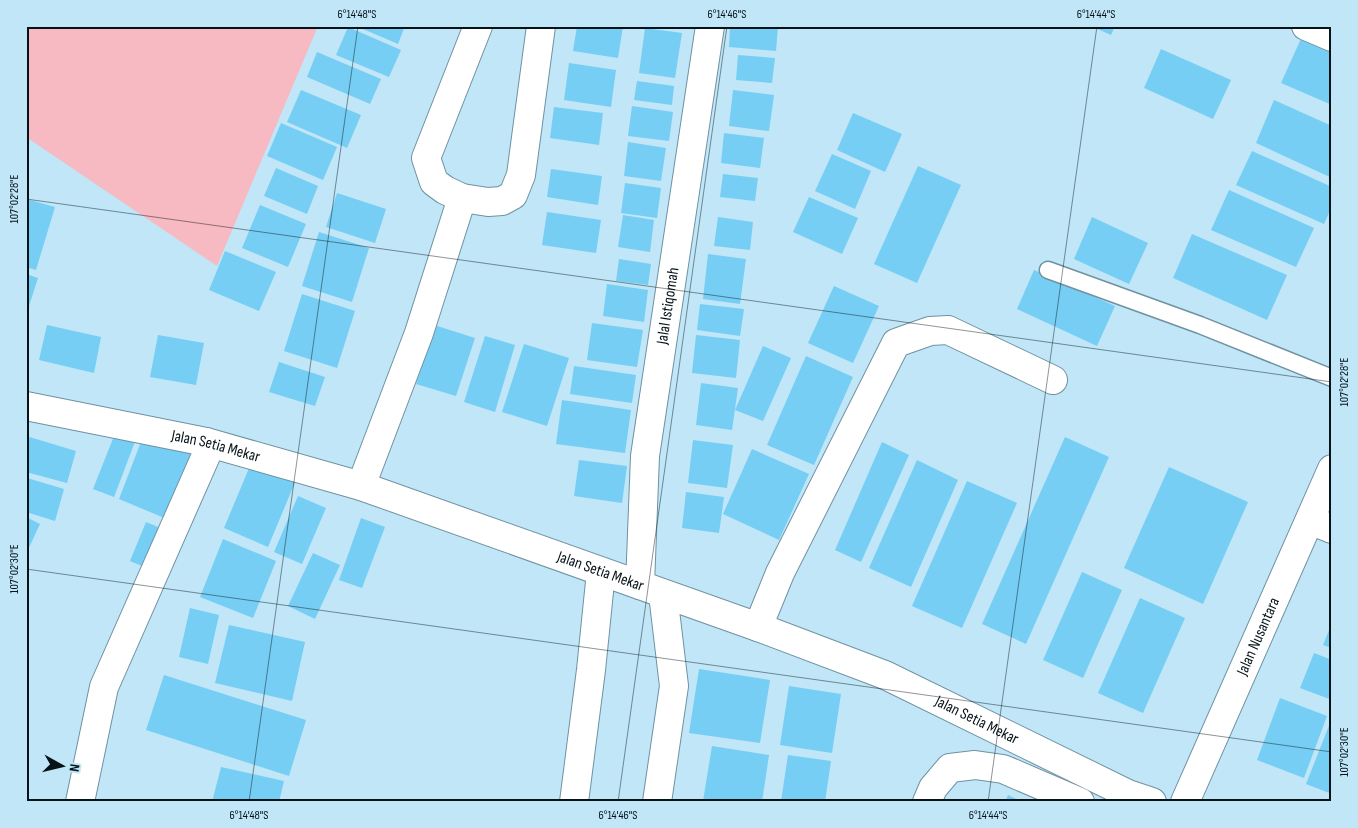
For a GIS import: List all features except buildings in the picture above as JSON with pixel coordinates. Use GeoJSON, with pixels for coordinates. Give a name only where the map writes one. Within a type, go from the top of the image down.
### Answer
{"type":"FeatureCollection","features":[{"type":"Feature","properties":{"kind":"street"},"geometry":{"type":"LineString","coordinates":[[478,26],[426,158],[434,182],[445,190],[462,198],[488,202],[502,201],[513,195],[521,174],[541,26]]}},
{"type":"Feature","properties":{"kind":"street","name":"Jalal Istiqomah"},"geometry":{"type":"LineString","coordinates":[[657,802],[674,686],[651,590],[645,456],[710,26]]}},
{"type":"Feature","properties":{"kind":"street"},"geometry":{"type":"LineString","coordinates":[[1306,26],[1332,37]]}},
{"type":"Feature","properties":{"kind":"street"},"geometry":{"type":"LineString","coordinates":[[361,486],[419,333],[462,198]]}},
{"type":"Feature","properties":{"kind":"street"},"geometry":{"type":"LineString","coordinates":[[758,627],[780,573],[896,343],[930,331],[948,330],[1053,380]]}},
{"type":"Feature","properties":{"kind":"street","name":"Jalan Setia Mekar"},"geometry":{"type":"LineString","coordinates":[[26,406],[206,442],[361,486],[758,627],[886,675],[1128,794],[1152,802]]}},
{"type":"Feature","properties":{"kind":"street"},"geometry":{"type":"LineString","coordinates":[[80,802],[104,687],[208,451],[206,442]]}},
{"type":"Feature","properties":{"kind":"street","name":"Jalan Nusantara"},"geometry":{"type":"LineString","coordinates":[[1185,802],[1321,524],[1332,469]]}},
{"type":"Feature","properties":{"kind":"street"},"geometry":{"type":"LineString","coordinates":[[574,802],[591,670],[600,572]]}},
{"type":"Feature","properties":{"kind":"street"},"geometry":{"type":"LineString","coordinates":[[927,802],[933,788],[950,768],[975,765],[1003,769],[1080,802]]}},
{"type":"Feature","properties":{"kind":"lane"},"geometry":{"type":"LineString","coordinates":[[1048,270],[1200,325],[1332,378]]}},
{"type":"Feature","properties":{"kind":"shaded area"},"geometry":{"type":"Polygon","coordinates":[[[26,26],[318,26],[217,266],[26,137],[26,26]]]}}]}
